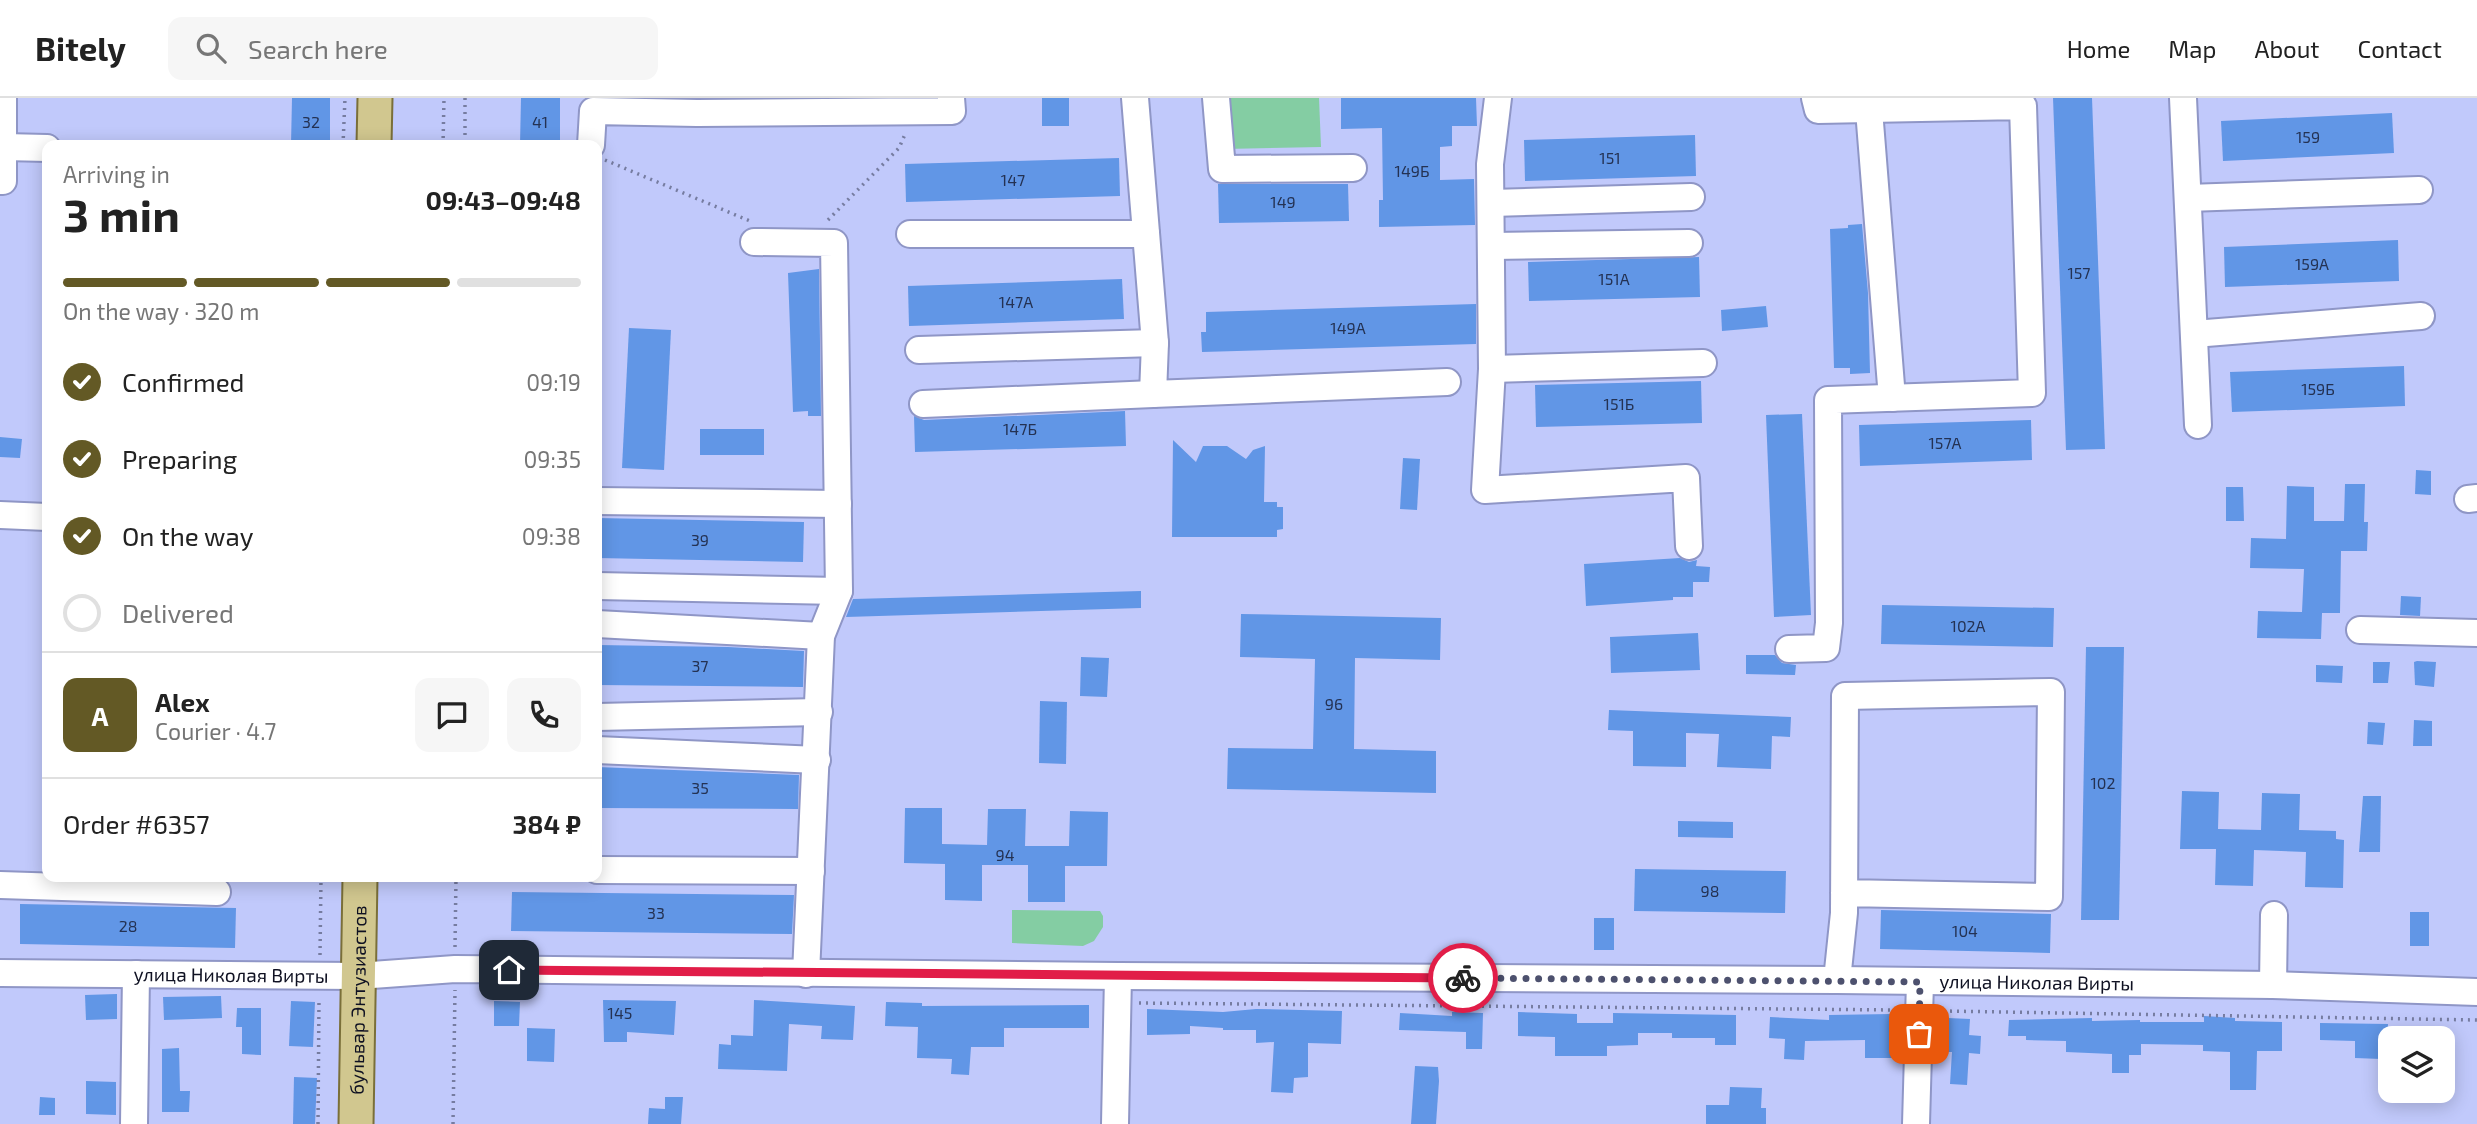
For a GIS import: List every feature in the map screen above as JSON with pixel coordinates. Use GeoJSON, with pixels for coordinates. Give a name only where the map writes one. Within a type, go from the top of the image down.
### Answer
{"type":"FeatureCollection","features":[{"type":"Feature","properties":{"kind":"main road"},"geometry":{"type":"LineString","coordinates":[[374,140],[375,98]]}},
{"type":"Feature","properties":{"kind":"main road","name":"бульвар Энтузиастов"},"geometry":{"type":"LineString","coordinates":[[356,1124],[360,882]]}},
{"type":"Feature","properties":{"kind":"street"},"geometry":{"type":"LineString","coordinates":[[0,181],[3,181],[3,98]]}},
{"type":"Feature","properties":{"kind":"street"},"geometry":{"type":"LineString","coordinates":[[591,140],[593,111],[952,111],[951,98]]}},
{"type":"Feature","properties":{"kind":"street"},"geometry":{"type":"LineString","coordinates":[[1135,98],[1154,343],[1153,394]]}},
{"type":"Feature","properties":{"kind":"street"},"geometry":{"type":"LineString","coordinates":[[1216,98],[1222,169],[1353,168]]}},
{"type":"Feature","properties":{"kind":"street"},"geometry":{"type":"LineString","coordinates":[[1498,98],[1490,164],[1492,369],[1485,490],[1686,478],[1689,546]]}},
{"type":"Feature","properties":{"kind":"street"},"geometry":{"type":"LineString","coordinates":[[1789,649],[1826,648],[1829,623],[1828,400],[2032,393],[2023,102],[1818,110],[1815,98]]}},
{"type":"Feature","properties":{"kind":"street"},"geometry":{"type":"LineString","coordinates":[[2183,98],[2198,425]]}},
{"type":"Feature","properties":{"kind":"street"},"geometry":{"type":"LineString","coordinates":[[1868,110],[1892,398]]}},
{"type":"Feature","properties":{"kind":"street"},"geometry":{"type":"LineString","coordinates":[[4,148],[42,148]]}},
{"type":"Feature","properties":{"kind":"street"},"geometry":{"type":"LineString","coordinates":[[2188,198],[2418,190]]}},
{"type":"Feature","properties":{"kind":"street"},"geometry":{"type":"LineString","coordinates":[[1492,203],[1691,198]]}},
{"type":"Feature","properties":{"kind":"street"},"geometry":{"type":"LineString","coordinates":[[910,234],[1146,234]]}},
{"type":"Feature","properties":{"kind":"street"},"geometry":{"type":"LineString","coordinates":[[760,242],[834,243],[839,591],[821,636],[806,974]]}},
{"type":"Feature","properties":{"kind":"street"},"geometry":{"type":"LineString","coordinates":[[1492,247],[1689,243]]}},
{"type":"Feature","properties":{"kind":"street"},"geometry":{"type":"LineString","coordinates":[[2194,334],[2421,316]]}},
{"type":"Feature","properties":{"kind":"street"},"geometry":{"type":"LineString","coordinates":[[919,350],[1154,343]]}},
{"type":"Feature","properties":{"kind":"street"},"geometry":{"type":"LineString","coordinates":[[1492,369],[1703,363]]}},
{"type":"Feature","properties":{"kind":"street"},"geometry":{"type":"LineString","coordinates":[[923,404],[1447,382]]}},
{"type":"Feature","properties":{"kind":"street"},"geometry":{"type":"LineString","coordinates":[[602,501],[838,503]]}},
{"type":"Feature","properties":{"kind":"street"},"geometry":{"type":"LineString","coordinates":[[0,515],[42,517]]}},
{"type":"Feature","properties":{"kind":"street"},"geometry":{"type":"LineString","coordinates":[[602,586],[839,591]]}},
{"type":"Feature","properties":{"kind":"street"},"geometry":{"type":"LineString","coordinates":[[602,624],[821,636]]}},
{"type":"Feature","properties":{"kind":"street"},"geometry":{"type":"LineString","coordinates":[[2360,630],[2477,633]]}},
{"type":"Feature","properties":{"kind":"street"},"geometry":{"type":"LineString","coordinates":[[1837,980],[1844,893],[1845,696],[2051,692],[2049,897],[1844,893]]}},
{"type":"Feature","properties":{"kind":"street"},"geometry":{"type":"LineString","coordinates":[[602,717],[819,712]]}},
{"type":"Feature","properties":{"kind":"street"},"geometry":{"type":"LineString","coordinates":[[602,750],[817,760]]}},
{"type":"Feature","properties":{"kind":"street"},"geometry":{"type":"LineString","coordinates":[[602,870],[811,872]]}},
{"type":"Feature","properties":{"kind":"street"},"geometry":{"type":"LineString","coordinates":[[0,885],[217,892]]}},
{"type":"Feature","properties":{"kind":"street"},"geometry":{"type":"LineString","coordinates":[[2273,985],[2274,915]]}},
{"type":"Feature","properties":{"kind":"street","name":"улица Николая Вирты"},"geometry":{"type":"LineString","coordinates":[[0,973],[358,976],[455,969],[806,974],[1837,980],[2273,985],[2477,992]]}},
{"type":"Feature","properties":{"kind":"street"},"geometry":{"type":"LineString","coordinates":[[134,1124],[136,974]]}},
{"type":"Feature","properties":{"kind":"street"},"geometry":{"type":"LineString","coordinates":[[1115,1124],[1118,976]]}},
{"type":"Feature","properties":{"kind":"street"},"geometry":{"type":"LineString","coordinates":[[1916,1124],[1920,982]]}},
{"type":"Feature","properties":{"kind":"path"},"geometry":{"type":"LineString","coordinates":[[343,140],[345,98]]}},
{"type":"Feature","properties":{"kind":"path"},"geometry":{"type":"LineString","coordinates":[[443,140],[444,98]]}},
{"type":"Feature","properties":{"kind":"path"},"geometry":{"type":"LineString","coordinates":[[464,98],[465,140]]}},
{"type":"Feature","properties":{"kind":"path"},"geometry":{"type":"LineString","coordinates":[[816,243],[831,216],[899,148],[915,111]]}},
{"type":"Feature","properties":{"kind":"path"},"geometry":{"type":"LineString","coordinates":[[602,159],[748,219],[760,242]]}},
{"type":"Feature","properties":{"kind":"path"},"geometry":{"type":"LineString","coordinates":[[453,1124],[456,882]]}},
{"type":"Feature","properties":{"kind":"path"},"geometry":{"type":"LineString","coordinates":[[1138,1016],[1139,1002],[2477,1020]]}},
{"type":"Feature","properties":{"kind":"green space"},"geometry":{"type":"Polygon","coordinates":[[[1219,98],[1319,98],[1321,147],[1224,149],[1219,98]]]}},
{"type":"Feature","properties":{"kind":"green space"},"geometry":{"type":"Polygon","coordinates":[[[1012,910],[1100,911],[1103,927],[1094,941],[1083,946],[1012,943],[1012,910]]]}},
{"type":"Feature","properties":{"kind":"building"},"geometry":{"type":"Polygon","coordinates":[[[292,98],[330,98],[330,140],[291,140],[292,98]]]}},
{"type":"Feature","properties":{"kind":"building"},"geometry":{"type":"Polygon","coordinates":[[[521,98],[560,98],[560,140],[520,140],[521,98]]]}},
{"type":"Feature","properties":{"kind":"building"},"geometry":{"type":"Polygon","coordinates":[[[1042,98],[1069,98],[1069,126],[1042,126],[1042,98]]]}},
{"type":"Feature","properties":{"kind":"building"},"geometry":{"type":"Polygon","coordinates":[[[1341,98],[1476,98],[1477,126],[1452,126],[1452,146],[1440,147],[1440,180],[1474,179],[1475,225],[1379,227],[1379,200],[1383,200],[1382,128],[1341,129],[1341,98]]]}},
{"type":"Feature","properties":{"kind":"building"},"geometry":{"type":"Polygon","coordinates":[[[2053,98],[2092,98],[2105,449],[2066,450],[2053,98]]]}},
{"type":"Feature","properties":{"kind":"building"},"geometry":{"type":"Polygon","coordinates":[[[2392,113],[2394,153],[2223,161],[2221,121],[2392,113]]]}},
{"type":"Feature","properties":{"kind":"building"},"geometry":{"type":"Polygon","coordinates":[[[1695,135],[1696,176],[1525,181],[1524,140],[1695,135]]]}},
{"type":"Feature","properties":{"kind":"building"},"geometry":{"type":"Polygon","coordinates":[[[1119,158],[1120,196],[906,202],[905,164],[1119,158]]]}},
{"type":"Feature","properties":{"kind":"building"},"geometry":{"type":"Polygon","coordinates":[[[1218,184],[1348,184],[1349,221],[1219,223],[1218,184]]]}},
{"type":"Feature","properties":{"kind":"building"},"geometry":{"type":"Polygon","coordinates":[[[1862,224],[1868,293],[1870,373],[1850,374],[1850,368],[1834,368],[1830,229],[1862,224]]]}},
{"type":"Feature","properties":{"kind":"building"},"geometry":{"type":"Polygon","coordinates":[[[2398,240],[2399,281],[2225,287],[2224,247],[2398,240]]]}},
{"type":"Feature","properties":{"kind":"building"},"geometry":{"type":"Polygon","coordinates":[[[1699,257],[1700,297],[1529,301],[1528,262],[1699,257]]]}},
{"type":"Feature","properties":{"kind":"building"},"geometry":{"type":"Polygon","coordinates":[[[819,269],[821,416],[808,416],[808,411],[793,412],[788,273],[819,269]]]}},
{"type":"Feature","properties":{"kind":"building"},"geometry":{"type":"Polygon","coordinates":[[[1122,279],[1124,319],[909,326],[908,286],[1122,279]]]}},
{"type":"Feature","properties":{"kind":"building"},"geometry":{"type":"Polygon","coordinates":[[[1476,304],[1476,344],[1202,352],[1201,332],[1206,332],[1206,312],[1476,304]]]}},
{"type":"Feature","properties":{"kind":"building"},"geometry":{"type":"Polygon","coordinates":[[[1766,306],[1768,327],[1722,331],[1721,310],[1766,306]]]}},
{"type":"Feature","properties":{"kind":"building"},"geometry":{"type":"Polygon","coordinates":[[[629,328],[671,330],[664,470],[622,468],[629,328]]]}},
{"type":"Feature","properties":{"kind":"building"},"geometry":{"type":"Polygon","coordinates":[[[2404,366],[2405,406],[2232,412],[2230,372],[2404,366]]]}},
{"type":"Feature","properties":{"kind":"building"},"geometry":{"type":"Polygon","coordinates":[[[1701,381],[1702,423],[1536,427],[1535,385],[1701,381]]]}},
{"type":"Feature","properties":{"kind":"building"},"geometry":{"type":"Polygon","coordinates":[[[1125,411],[1126,446],[915,452],[914,416],[924,420],[1125,411]]]}},
{"type":"Feature","properties":{"kind":"building"},"geometry":{"type":"Polygon","coordinates":[[[1802,414],[1811,615],[1774,617],[1766,415],[1802,414]]]}},
{"type":"Feature","properties":{"kind":"building"},"geometry":{"type":"Polygon","coordinates":[[[2031,420],[2032,460],[1860,466],[1859,425],[2031,420]]]}},
{"type":"Feature","properties":{"kind":"building"},"geometry":{"type":"Polygon","coordinates":[[[700,429],[764,429],[764,455],[700,455],[700,429]]]}},
{"type":"Feature","properties":{"kind":"building"},"geometry":{"type":"Polygon","coordinates":[[[0,437],[22,439],[20,458],[0,457],[0,437]]]}},
{"type":"Feature","properties":{"kind":"building"},"geometry":{"type":"Polygon","coordinates":[[[1173,440],[1196,462],[1203,446],[1227,446],[1246,459],[1253,450],[1265,446],[1264,502],[1277,502],[1277,507],[1283,507],[1283,529],[1277,530],[1277,537],[1172,537],[1173,440]]]}},
{"type":"Feature","properties":{"kind":"building"},"geometry":{"type":"Polygon","coordinates":[[[1403,458],[1420,459],[1417,510],[1400,509],[1403,458]]]}},
{"type":"Feature","properties":{"kind":"building"},"geometry":{"type":"Polygon","coordinates":[[[2416,470],[2431,471],[2431,495],[2415,494],[2416,470]]]}},
{"type":"Feature","properties":{"kind":"building"},"geometry":{"type":"Polygon","coordinates":[[[2345,484],[2365,484],[2364,522],[2368,522],[2367,551],[2341,551],[2340,613],[2322,613],[2321,639],[2257,638],[2258,611],[2302,612],[2304,569],[2250,568],[2251,538],[2286,539],[2287,486],[2314,487],[2314,521],[2344,521],[2345,484]]]}},
{"type":"Feature","properties":{"kind":"building"},"geometry":{"type":"Polygon","coordinates":[[[2226,487],[2243,487],[2244,521],[2226,521],[2226,487]]]}},
{"type":"Feature","properties":{"kind":"building"},"geometry":{"type":"Polygon","coordinates":[[[602,518],[804,522],[803,562],[602,558],[602,518]]]}},
{"type":"Feature","properties":{"kind":"building"},"geometry":{"type":"Polygon","coordinates":[[[1680,558],[1689,562],[1697,560],[1696,566],[1710,567],[1709,582],[1693,582],[1693,597],[1586,606],[1584,564],[1680,558]]]}},
{"type":"Feature","properties":{"kind":"building"},"geometry":{"type":"Polygon","coordinates":[[[1141,591],[1141,608],[846,617],[853,599],[1141,591]]]}},
{"type":"Feature","properties":{"kind":"building"},"geometry":{"type":"Polygon","coordinates":[[[2401,596],[2421,597],[2420,616],[2400,615],[2401,596]]]}},
{"type":"Feature","properties":{"kind":"building"},"geometry":{"type":"Polygon","coordinates":[[[1882,605],[2054,608],[2053,647],[1881,644],[1882,605]]]}},
{"type":"Feature","properties":{"kind":"building"},"geometry":{"type":"Polygon","coordinates":[[[1241,614],[1441,618],[1440,660],[1355,658],[1354,749],[1436,751],[1436,793],[1227,789],[1228,748],[1313,749],[1315,659],[1240,657],[1241,614]]]}},
{"type":"Feature","properties":{"kind":"building"},"geometry":{"type":"Polygon","coordinates":[[[1698,633],[1700,670],[1611,673],[1610,637],[1698,633]]]}},
{"type":"Feature","properties":{"kind":"building"},"geometry":{"type":"Polygon","coordinates":[[[602,645],[804,651],[803,687],[602,685],[602,645]]]}},
{"type":"Feature","properties":{"kind":"building"},"geometry":{"type":"Polygon","coordinates":[[[2086,647],[2124,647],[2119,920],[2081,920],[2086,647]]]}},
{"type":"Feature","properties":{"kind":"building"},"geometry":{"type":"Polygon","coordinates":[[[1746,655],[1775,655],[1782,663],[1796,665],[1795,675],[1746,674],[1746,655]]]}},
{"type":"Feature","properties":{"kind":"building"},"geometry":{"type":"Polygon","coordinates":[[[1081,657],[1109,658],[1107,697],[1080,696],[1081,657]]]}},
{"type":"Feature","properties":{"kind":"building"},"geometry":{"type":"Polygon","coordinates":[[[2373,662],[2390,662],[2388,683],[2373,683],[2373,662]]]}},
{"type":"Feature","properties":{"kind":"building"},"geometry":{"type":"Polygon","coordinates":[[[2414,662],[2436,662],[2434,687],[2415,685],[2414,662]]]}},
{"type":"Feature","properties":{"kind":"building"},"geometry":{"type":"Polygon","coordinates":[[[2316,665],[2343,666],[2342,683],[2316,682],[2316,665]]]}},
{"type":"Feature","properties":{"kind":"building"},"geometry":{"type":"Polygon","coordinates":[[[1040,701],[1067,702],[1066,764],[1039,763],[1040,701]]]}},
{"type":"Feature","properties":{"kind":"building"},"geometry":{"type":"Polygon","coordinates":[[[1609,710],[1791,717],[1790,737],[1772,736],[1771,769],[1717,767],[1719,734],[1686,733],[1686,767],[1633,766],[1633,731],[1608,730],[1609,710]]]}},
{"type":"Feature","properties":{"kind":"building"},"geometry":{"type":"Polygon","coordinates":[[[2414,720],[2432,721],[2432,746],[2413,746],[2414,720]]]}},
{"type":"Feature","properties":{"kind":"building"},"geometry":{"type":"Polygon","coordinates":[[[2368,722],[2385,723],[2383,745],[2367,744],[2368,722]]]}},
{"type":"Feature","properties":{"kind":"building"},"geometry":{"type":"Polygon","coordinates":[[[602,767],[799,775],[798,809],[602,808],[602,767]]]}},
{"type":"Feature","properties":{"kind":"building"},"geometry":{"type":"Polygon","coordinates":[[[2182,791],[2219,792],[2218,829],[2261,830],[2262,793],[2300,794],[2299,830],[2336,831],[2336,839],[2344,840],[2343,888],[2305,887],[2306,852],[2254,850],[2253,886],[2215,885],[2216,849],[2180,849],[2182,791]]]}},
{"type":"Feature","properties":{"kind":"building"},"geometry":{"type":"Polygon","coordinates":[[[2363,796],[2381,796],[2380,852],[2359,852],[2363,796]]]}},
{"type":"Feature","properties":{"kind":"building"},"geometry":{"type":"Polygon","coordinates":[[[905,808],[942,808],[942,844],[987,845],[988,809],[1026,809],[1025,846],[1069,846],[1070,811],[1108,812],[1107,866],[1065,866],[1065,902],[1028,902],[1028,865],[982,865],[982,901],[945,900],[945,864],[904,863],[905,808]]]}},
{"type":"Feature","properties":{"kind":"building"},"geometry":{"type":"Polygon","coordinates":[[[1678,821],[1733,822],[1733,838],[1678,837],[1678,821]]]}},
{"type":"Feature","properties":{"kind":"building"},"geometry":{"type":"Polygon","coordinates":[[[1635,869],[1786,871],[1785,913],[1634,911],[1635,869]]]}},
{"type":"Feature","properties":{"kind":"building"},"geometry":{"type":"Polygon","coordinates":[[[512,892],[794,895],[792,934],[511,931],[512,892]]]}},
{"type":"Feature","properties":{"kind":"building"},"geometry":{"type":"Polygon","coordinates":[[[20,904],[236,908],[235,948],[20,944],[20,904]]]}},
{"type":"Feature","properties":{"kind":"building"},"geometry":{"type":"Polygon","coordinates":[[[1881,910],[2051,914],[2050,953],[1880,949],[1881,910]]]}},
{"type":"Feature","properties":{"kind":"building"},"geometry":{"type":"Polygon","coordinates":[[[2410,912],[2429,912],[2429,946],[2410,946],[2410,912]]]}},
{"type":"Feature","properties":{"kind":"building"},"geometry":{"type":"Polygon","coordinates":[[[1594,918],[1614,918],[1614,950],[1594,950],[1594,918]]]}},
{"type":"Feature","properties":{"kind":"building"},"geometry":{"type":"Polygon","coordinates":[[[117,994],[117,1019],[86,1020],[85,995],[117,994]]]}},
{"type":"Feature","properties":{"kind":"building"},"geometry":{"type":"Polygon","coordinates":[[[221,996],[222,1018],[164,1020],[163,997],[221,996]]]}},
{"type":"Feature","properties":{"kind":"building"},"geometry":{"type":"Polygon","coordinates":[[[603,1000],[676,1001],[674,1035],[627,1032],[627,1042],[604,1042],[603,1000]]]}},
{"type":"Feature","properties":{"kind":"building"},"geometry":{"type":"Polygon","coordinates":[[[754,1000],[855,1006],[853,1040],[821,1039],[822,1026],[789,1024],[787,1071],[718,1069],[719,1044],[731,1045],[731,1035],[753,1036],[754,1000]]]}},
{"type":"Feature","properties":{"kind":"building"},"geometry":{"type":"Polygon","coordinates":[[[291,1001],[315,1002],[313,1047],[289,1046],[291,1001]]]}},
{"type":"Feature","properties":{"kind":"building"},"geometry":{"type":"Polygon","coordinates":[[[494,1001],[520,1002],[519,1026],[494,1026],[494,1001]]]}},
{"type":"Feature","properties":{"kind":"building"},"geometry":{"type":"Polygon","coordinates":[[[886,1002],[922,1003],[922,1006],[1089,1005],[1089,1028],[1004,1028],[1004,1047],[971,1047],[969,1075],[951,1074],[952,1059],[917,1058],[918,1027],[885,1026],[886,1002]]]}},
{"type":"Feature","properties":{"kind":"building"},"geometry":{"type":"Polygon","coordinates":[[[237,1008],[261,1008],[261,1055],[242,1054],[242,1027],[236,1027],[237,1008]]]}},
{"type":"Feature","properties":{"kind":"building"},"geometry":{"type":"Polygon","coordinates":[[[1147,1009],[1223,1012],[1256,1009],[1342,1011],[1341,1044],[1308,1043],[1308,1077],[1294,1078],[1293,1093],[1271,1092],[1274,1042],[1256,1043],[1256,1030],[1190,1026],[1190,1034],[1147,1035],[1147,1009]]]}},
{"type":"Feature","properties":{"kind":"building"},"geometry":{"type":"Polygon","coordinates":[[[1452,1012],[1483,1013],[1482,1049],[1466,1049],[1466,1032],[1399,1030],[1400,1013],[1452,1016],[1452,1012]]]}},
{"type":"Feature","properties":{"kind":"building"},"geometry":{"type":"Polygon","coordinates":[[[1518,1012],[1577,1014],[1577,1023],[1613,1023],[1613,1013],[1736,1015],[1736,1045],[1715,1045],[1715,1038],[1672,1038],[1672,1033],[1638,1033],[1638,1045],[1607,1046],[1607,1056],[1555,1056],[1555,1037],[1518,1036],[1518,1012]]]}},
{"type":"Feature","properties":{"kind":"building"},"geometry":{"type":"Polygon","coordinates":[[[1891,1014],[1892,1058],[1865,1058],[1865,1040],[1805,1041],[1804,1060],[1784,1059],[1785,1039],[1769,1038],[1770,1017],[1829,1020],[1829,1015],[1891,1014]]]}},
{"type":"Feature","properties":{"kind":"building"},"geometry":{"type":"Polygon","coordinates":[[[2204,1016],[2235,1018],[2235,1021],[2282,1022],[2282,1051],[2257,1051],[2256,1090],[2230,1090],[2230,1052],[2203,1051],[2203,1045],[2141,1044],[2141,1055],[2129,1055],[2129,1073],[2112,1073],[2112,1054],[2066,1052],[2066,1041],[2026,1040],[2026,1036],[2008,1036],[2009,1020],[2092,1018],[2092,1021],[2204,1022],[2204,1016]]]}},
{"type":"Feature","properties":{"kind":"building"},"geometry":{"type":"Polygon","coordinates":[[[1948,1018],[1970,1019],[1969,1035],[1981,1036],[1980,1054],[1969,1053],[1967,1085],[1950,1084],[1952,1052],[1946,1052],[1948,1018]]]}},
{"type":"Feature","properties":{"kind":"building"},"geometry":{"type":"Polygon","coordinates":[[[2320,1023],[2388,1024],[2378,1026],[2378,1059],[2355,1058],[2355,1041],[2320,1040],[2320,1023]]]}},
{"type":"Feature","properties":{"kind":"building"},"geometry":{"type":"Polygon","coordinates":[[[527,1028],[555,1029],[554,1062],[527,1061],[527,1028]]]}},
{"type":"Feature","properties":{"kind":"building"},"geometry":{"type":"Polygon","coordinates":[[[179,1048],[180,1091],[190,1091],[189,1112],[162,1112],[162,1049],[179,1048]]]}},
{"type":"Feature","properties":{"kind":"building"},"geometry":{"type":"Polygon","coordinates":[[[1415,1066],[1438,1067],[1436,1124],[1411,1124],[1415,1066]]]}},
{"type":"Feature","properties":{"kind":"building"},"geometry":{"type":"Polygon","coordinates":[[[294,1077],[317,1078],[315,1124],[293,1124],[294,1077]]]}},
{"type":"Feature","properties":{"kind":"building"},"geometry":{"type":"Polygon","coordinates":[[[86,1081],[116,1082],[116,1115],[86,1114],[86,1081]]]}},
{"type":"Feature","properties":{"kind":"building"},"geometry":{"type":"Polygon","coordinates":[[[1730,1087],[1762,1088],[1761,1108],[1766,1108],[1766,1124],[1706,1124],[1706,1105],[1729,1105],[1730,1087]]]}},
{"type":"Feature","properties":{"kind":"building"},"geometry":{"type":"Polygon","coordinates":[[[40,1097],[55,1098],[55,1115],[39,1115],[40,1097]]]}},
{"type":"Feature","properties":{"kind":"building"},"geometry":{"type":"Polygon","coordinates":[[[665,1097],[683,1097],[681,1124],[648,1124],[649,1108],[665,1109],[665,1097]]]}},
{"type":"Feature","properties":{"kind":"way so far"},"geometry":{"type":"LineString","coordinates":[[1463,978],[1920,982],[1919,1034]]}},
{"type":"Feature","properties":{"kind":"route"},"geometry":{"type":"LineString","coordinates":[[509,970],[1463,978]]}}]}
